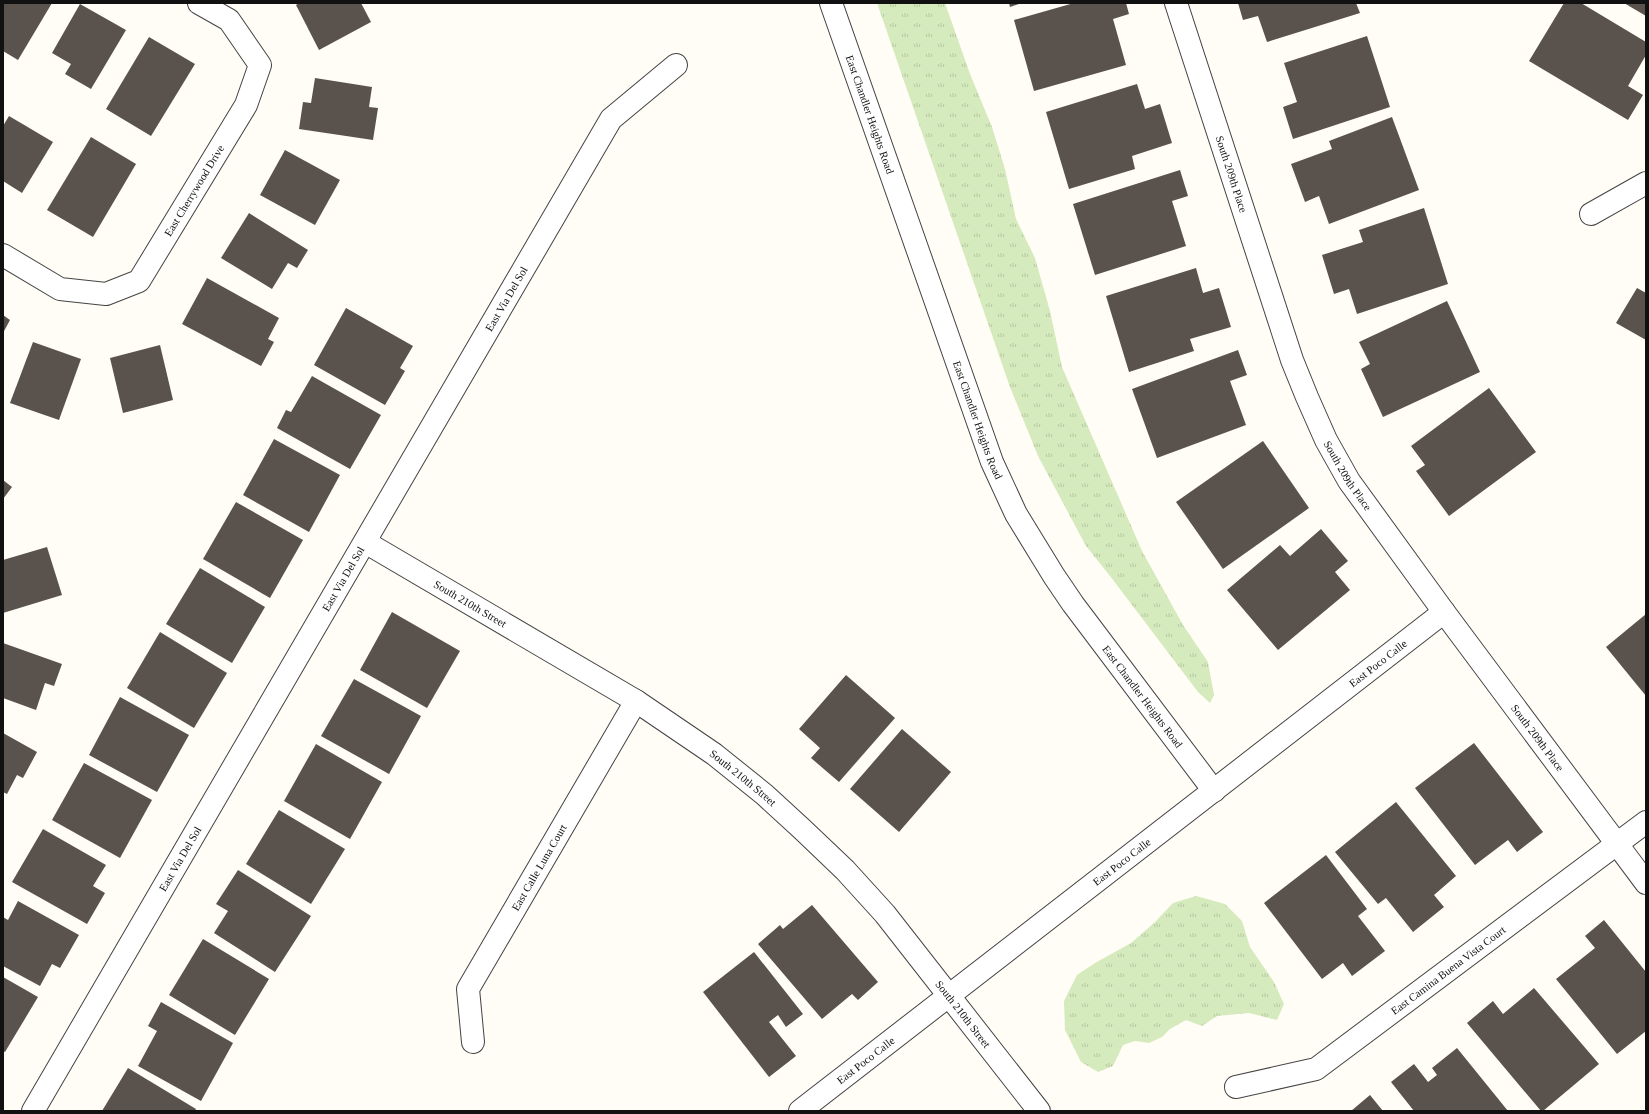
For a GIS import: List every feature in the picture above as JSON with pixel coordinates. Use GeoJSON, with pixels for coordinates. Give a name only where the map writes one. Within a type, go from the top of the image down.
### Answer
{"type":"FeatureCollection","features":[{"type":"Feature","properties":{"kind":"street","name":"East Cherrywood Drive"},"geometry":{"type":"LineString","coordinates":[[3,255],[60,289],[106,294],[139,281],[246,105],[260,65],[229,20],[199,3]]}},
{"type":"Feature","properties":{"kind":"street","name":"East Chandler Heights Road"},"geometry":{"type":"LineString","coordinates":[[831,3],[992,462],[1016,514],[1073,604],[1214,791]]}},
{"type":"Feature","properties":{"kind":"street","name":"South 209th Place"},"geometry":{"type":"LineString","coordinates":[[1176,3],[1292,360],[1326,440],[1349,481],[1444,612],[1646,882]]}},
{"type":"Feature","properties":{"kind":"street","name":"East Via Del Sol"},"geometry":{"type":"LineString","coordinates":[[33,1111],[611,119],[676,65]]}},
{"type":"Feature","properties":{"kind":"street"},"geometry":{"type":"LineString","coordinates":[[1591,214],[1646,183]]}},
{"type":"Feature","properties":{"kind":"street","name":"South 210th Street"},"geometry":{"type":"LineString","coordinates":[[365,542],[636,701],[714,754],[765,795],[802,828],[845,870],[885,914],[950,995],[1039,1111]]}},
{"type":"Feature","properties":{"kind":"street","name":"East Poco Calle"},"geometry":{"type":"LineString","coordinates":[[800,1111],[1444,612]]}},
{"type":"Feature","properties":{"kind":"street","name":"East Calle Luna Court"},"geometry":{"type":"LineString","coordinates":[[473,1042],[468,989],[636,701]]}},
{"type":"Feature","properties":{"kind":"street","name":"East Camina Buena Vista Court"},"geometry":{"type":"LineString","coordinates":[[1236,1087],[1316,1069],[1646,822]]}},
{"type":"Feature","properties":{"kind":"green space"},"geometry":{"type":"Polygon","coordinates":[[[877,3],[945,3],[970,74],[992,127],[1005,169],[1016,219],[1035,258],[1050,311],[1062,367],[1142,551],[1183,625],[1208,662],[1214,695],[1210,703],[1198,692],[1086,546],[1038,456],[1010,387],[877,3]]]}},
{"type":"Feature","properties":{"kind":"green space"},"geometry":{"type":"Polygon","coordinates":[[[1196,896],[1225,904],[1242,921],[1250,947],[1274,982],[1284,1004],[1277,1020],[1249,1013],[1217,1016],[1202,1026],[1186,1020],[1170,1029],[1162,1037],[1149,1043],[1135,1041],[1123,1045],[1113,1066],[1098,1072],[1081,1062],[1065,1030],[1064,1001],[1077,975],[1131,943],[1155,922],[1173,903],[1196,896]]]}},
{"type":"Feature","properties":{"kind":"building"},"geometry":{"type":"Polygon","coordinates":[[[3,3],[52,3],[18,60],[3,51],[3,3]]]}},
{"type":"Feature","properties":{"kind":"building"},"geometry":{"type":"Polygon","coordinates":[[[299,3],[361,3],[371,22],[319,50],[296,5],[299,3]]]}},
{"type":"Feature","properties":{"kind":"building"},"geometry":{"type":"Polygon","coordinates":[[[1009,3],[1022,3],[1010,7],[1009,3]]]}},
{"type":"Feature","properties":{"kind":"building"},"geometry":{"type":"Polygon","coordinates":[[[1074,3],[1126,3],[1129,14],[1113,19],[1126,65],[1034,91],[1014,20],[1074,3]]]}},
{"type":"Feature","properties":{"kind":"building"},"geometry":{"type":"Polygon","coordinates":[[[1238,3],[1356,3],[1360,13],[1267,42],[1258,16],[1243,20],[1238,3]]]}},
{"type":"Feature","properties":{"kind":"building"},"geometry":{"type":"Polygon","coordinates":[[[1564,3],[1581,3],[1646,42],[1646,55],[1628,86],[1643,95],[1628,120],[1529,61],[1564,3]]]}},
{"type":"Feature","properties":{"kind":"building"},"geometry":{"type":"Polygon","coordinates":[[[1624,3],[1646,3],[1646,16],[1624,3]]]}},
{"type":"Feature","properties":{"kind":"building"},"geometry":{"type":"Polygon","coordinates":[[[80,4],[126,30],[91,89],[65,74],[71,64],[52,53],[80,4]]]}},
{"type":"Feature","properties":{"kind":"building"},"geometry":{"type":"Polygon","coordinates":[[[1367,36],[1390,107],[1293,139],[1283,107],[1297,102],[1284,63],[1367,36]]]}},
{"type":"Feature","properties":{"kind":"building"},"geometry":{"type":"Polygon","coordinates":[[[149,37],[195,64],[151,136],[106,109],[149,37]]]}},
{"type":"Feature","properties":{"kind":"building"},"geometry":{"type":"Polygon","coordinates":[[[315,78],[372,87],[369,107],[378,108],[373,140],[299,129],[303,102],[311,103],[315,78]]]}},
{"type":"Feature","properties":{"kind":"building"},"geometry":{"type":"Polygon","coordinates":[[[1137,84],[1145,109],[1160,104],[1172,143],[1132,156],[1135,169],[1069,189],[1046,112],[1137,84]]]}},
{"type":"Feature","properties":{"kind":"building"},"geometry":{"type":"Polygon","coordinates":[[[9,116],[53,142],[22,193],[3,181],[3,126],[9,116]]]}},
{"type":"Feature","properties":{"kind":"building"},"geometry":{"type":"Polygon","coordinates":[[[1392,117],[1419,190],[1329,224],[1319,196],[1305,202],[1291,164],[1332,149],[1329,141],[1392,117]]]}},
{"type":"Feature","properties":{"kind":"building"},"geometry":{"type":"Polygon","coordinates":[[[91,137],[136,164],[93,237],[47,210],[91,137]]]}},
{"type":"Feature","properties":{"kind":"building"},"geometry":{"type":"Polygon","coordinates":[[[285,150],[340,180],[315,225],[260,195],[285,150]]]}},
{"type":"Feature","properties":{"kind":"building"},"geometry":{"type":"Polygon","coordinates":[[[1180,170],[1188,196],[1172,201],[1186,246],[1095,275],[1073,204],[1180,170]]]}},
{"type":"Feature","properties":{"kind":"building"},"geometry":{"type":"Polygon","coordinates":[[[1424,208],[1448,284],[1357,314],[1349,289],[1334,294],[1322,255],[1363,242],[1359,230],[1424,208]]]}},
{"type":"Feature","properties":{"kind":"building"},"geometry":{"type":"Polygon","coordinates":[[[249,213],[308,250],[297,268],[288,263],[272,289],[221,258],[249,213]]]}},
{"type":"Feature","properties":{"kind":"building"},"geometry":{"type":"Polygon","coordinates":[[[1196,268],[1203,293],[1219,288],[1231,327],[1190,339],[1194,351],[1129,372],[1106,296],[1196,268]]]}},
{"type":"Feature","properties":{"kind":"building"},"geometry":{"type":"Polygon","coordinates":[[[207,278],[279,318],[268,339],[274,342],[261,366],[182,324],[207,278]]]}},
{"type":"Feature","properties":{"kind":"building"},"geometry":{"type":"Polygon","coordinates":[[[1637,288],[1646,293],[1646,340],[1616,323],[1637,288]]]}},
{"type":"Feature","properties":{"kind":"building"},"geometry":{"type":"Polygon","coordinates":[[[1447,301],[1480,372],[1383,417],[1361,369],[1370,364],[1359,342],[1447,301]]]}},
{"type":"Feature","properties":{"kind":"building"},"geometry":{"type":"Polygon","coordinates":[[[346,308],[413,346],[400,368],[405,371],[385,405],[314,365],[346,308]]]}},
{"type":"Feature","properties":{"kind":"building"},"geometry":{"type":"Polygon","coordinates":[[[3,315],[10,320],[3,333],[3,315]]]}},
{"type":"Feature","properties":{"kind":"building"},"geometry":{"type":"Polygon","coordinates":[[[33,342],[81,359],[59,420],[10,403],[33,342]]]}},
{"type":"Feature","properties":{"kind":"building"},"geometry":{"type":"Polygon","coordinates":[[[160,345],[173,400],[123,413],[110,358],[160,345]]]}},
{"type":"Feature","properties":{"kind":"building"},"geometry":{"type":"Polygon","coordinates":[[[1238,350],[1247,375],[1230,381],[1246,425],[1157,458],[1132,389],[1238,350]]]}},
{"type":"Feature","properties":{"kind":"building"},"geometry":{"type":"Polygon","coordinates":[[[312,376],[381,415],[350,469],[277,428],[286,410],[291,412],[312,376]]]}},
{"type":"Feature","properties":{"kind":"building"},"geometry":{"type":"Polygon","coordinates":[[[1489,388],[1536,452],[1449,516],[1416,471],[1425,465],[1411,446],[1489,388]]]}},
{"type":"Feature","properties":{"kind":"building"},"geometry":{"type":"Polygon","coordinates":[[[274,439],[340,475],[309,532],[243,495],[274,439]]]}},
{"type":"Feature","properties":{"kind":"building"},"geometry":{"type":"Polygon","coordinates":[[[1263,441],[1309,508],[1223,569],[1176,502],[1263,441]]]}},
{"type":"Feature","properties":{"kind":"building"},"geometry":{"type":"Polygon","coordinates":[[[3,480],[12,487],[3,499],[3,480]]]}},
{"type":"Feature","properties":{"kind":"building"},"geometry":{"type":"Polygon","coordinates":[[[236,502],[303,540],[270,598],[203,559],[236,502]]]}},
{"type":"Feature","properties":{"kind":"building"},"geometry":{"type":"Polygon","coordinates":[[[1321,529],[1348,561],[1335,572],[1350,590],[1278,650],[1227,590],[1280,545],[1290,556],[1321,529]]]}},
{"type":"Feature","properties":{"kind":"building"},"geometry":{"type":"Polygon","coordinates":[[[47,547],[62,595],[3,613],[3,560],[47,547]]]}},
{"type":"Feature","properties":{"kind":"building"},"geometry":{"type":"Polygon","coordinates":[[[200,568],[265,607],[232,663],[166,624],[200,568]]]}},
{"type":"Feature","properties":{"kind":"building"},"geometry":{"type":"Polygon","coordinates":[[[392,612],[460,651],[427,708],[360,670],[392,612]]]}},
{"type":"Feature","properties":{"kind":"building"},"geometry":{"type":"Polygon","coordinates":[[[1646,614],[1646,696],[1606,647],[1646,614]]]}},
{"type":"Feature","properties":{"kind":"building"},"geometry":{"type":"Polygon","coordinates":[[[160,632],[227,673],[194,728],[127,688],[160,632]]]}},
{"type":"Feature","properties":{"kind":"building"},"geometry":{"type":"Polygon","coordinates":[[[3,643],[62,664],[54,686],[45,683],[36,710],[3,698],[3,643]]]}},
{"type":"Feature","properties":{"kind":"building"},"geometry":{"type":"Polygon","coordinates":[[[846,675],[895,718],[839,782],[811,758],[820,748],[799,729],[846,675]]]}},
{"type":"Feature","properties":{"kind":"building"},"geometry":{"type":"Polygon","coordinates":[[[354,679],[421,716],[389,774],[321,736],[354,679]]]}},
{"type":"Feature","properties":{"kind":"building"},"geometry":{"type":"Polygon","coordinates":[[[120,697],[189,735],[157,792],[89,755],[120,697]]]}},
{"type":"Feature","properties":{"kind":"building"},"geometry":{"type":"Polygon","coordinates":[[[902,729],[951,772],[899,832],[850,789],[902,729]]]}},
{"type":"Feature","properties":{"kind":"building"},"geometry":{"type":"Polygon","coordinates":[[[3,733],[37,752],[23,778],[17,775],[7,794],[3,792],[3,733]]]}},
{"type":"Feature","properties":{"kind":"building"},"geometry":{"type":"Polygon","coordinates":[[[1474,743],[1543,832],[1517,852],[1508,840],[1475,865],[1415,788],[1474,743]]]}},
{"type":"Feature","properties":{"kind":"building"},"geometry":{"type":"Polygon","coordinates":[[[316,744],[382,782],[350,839],[284,801],[316,744]]]}},
{"type":"Feature","properties":{"kind":"building"},"geometry":{"type":"Polygon","coordinates":[[[84,763],[152,800],[120,858],[52,820],[84,763]]]}},
{"type":"Feature","properties":{"kind":"building"},"geometry":{"type":"Polygon","coordinates":[[[1396,802],[1456,876],[1434,895],[1444,907],[1413,932],[1386,898],[1378,904],[1335,852],[1396,802]]]}},
{"type":"Feature","properties":{"kind":"building"},"geometry":{"type":"Polygon","coordinates":[[[279,810],[345,849],[311,904],[246,864],[279,810]]]}},
{"type":"Feature","properties":{"kind":"building"},"geometry":{"type":"Polygon","coordinates":[[[43,829],[106,865],[93,886],[105,893],[87,924],[12,882],[43,829]]]}},
{"type":"Feature","properties":{"kind":"building"},"geometry":{"type":"Polygon","coordinates":[[[1326,855],[1367,909],[1358,916],[1385,951],[1352,976],[1343,963],[1322,979],[1264,903],[1326,855]]]}},
{"type":"Feature","properties":{"kind":"building"},"geometry":{"type":"Polygon","coordinates":[[[238,870],[311,916],[275,972],[214,933],[228,911],[216,904],[238,870]]]}},
{"type":"Feature","properties":{"kind":"building"},"geometry":{"type":"Polygon","coordinates":[[[18,901],[79,935],[60,968],[52,964],[40,986],[3,966],[3,917],[8,920],[18,901]]]}},
{"type":"Feature","properties":{"kind":"building"},"geometry":{"type":"Polygon","coordinates":[[[812,905],[878,982],[858,1000],[852,994],[822,1019],[758,944],[780,925],[783,929],[812,905]]]}},
{"type":"Feature","properties":{"kind":"building"},"geometry":{"type":"Polygon","coordinates":[[[1604,920],[1646,972],[1646,1031],[1617,1054],[1556,979],[1595,948],[1585,936],[1604,920]]]}},
{"type":"Feature","properties":{"kind":"building"},"geometry":{"type":"Polygon","coordinates":[[[203,939],[269,979],[235,1035],[169,995],[203,939]]]}},
{"type":"Feature","properties":{"kind":"building"},"geometry":{"type":"Polygon","coordinates":[[[754,952],[803,1014],[786,1027],[778,1015],[769,1022],[796,1056],[769,1077],[703,992],[754,952]]]}},
{"type":"Feature","properties":{"kind":"building"},"geometry":{"type":"Polygon","coordinates":[[[3,977],[38,997],[5,1052],[3,1051],[3,977]]]}},
{"type":"Feature","properties":{"kind":"building"},"geometry":{"type":"Polygon","coordinates":[[[1534,988],[1599,1064],[1543,1111],[1541,1111],[1467,1023],[1493,1001],[1503,1014],[1534,988]]]}},
{"type":"Feature","properties":{"kind":"building"},"geometry":{"type":"Polygon","coordinates":[[[161,1002],[233,1043],[201,1101],[138,1066],[157,1031],[148,1026],[161,1002]]]}},
{"type":"Feature","properties":{"kind":"building"},"geometry":{"type":"Polygon","coordinates":[[[1457,1048],[1508,1111],[1414,1111],[1391,1082],[1414,1064],[1428,1082],[1437,1075],[1432,1068],[1457,1048]]]}},
{"type":"Feature","properties":{"kind":"building"},"geometry":{"type":"Polygon","coordinates":[[[128,1068],[196,1109],[195,1111],[102,1111],[128,1068]]]}},
{"type":"Feature","properties":{"kind":"building"},"geometry":{"type":"Polygon","coordinates":[[[1370,1095],[1383,1111],[1351,1111],[1370,1095]]]}}]}
